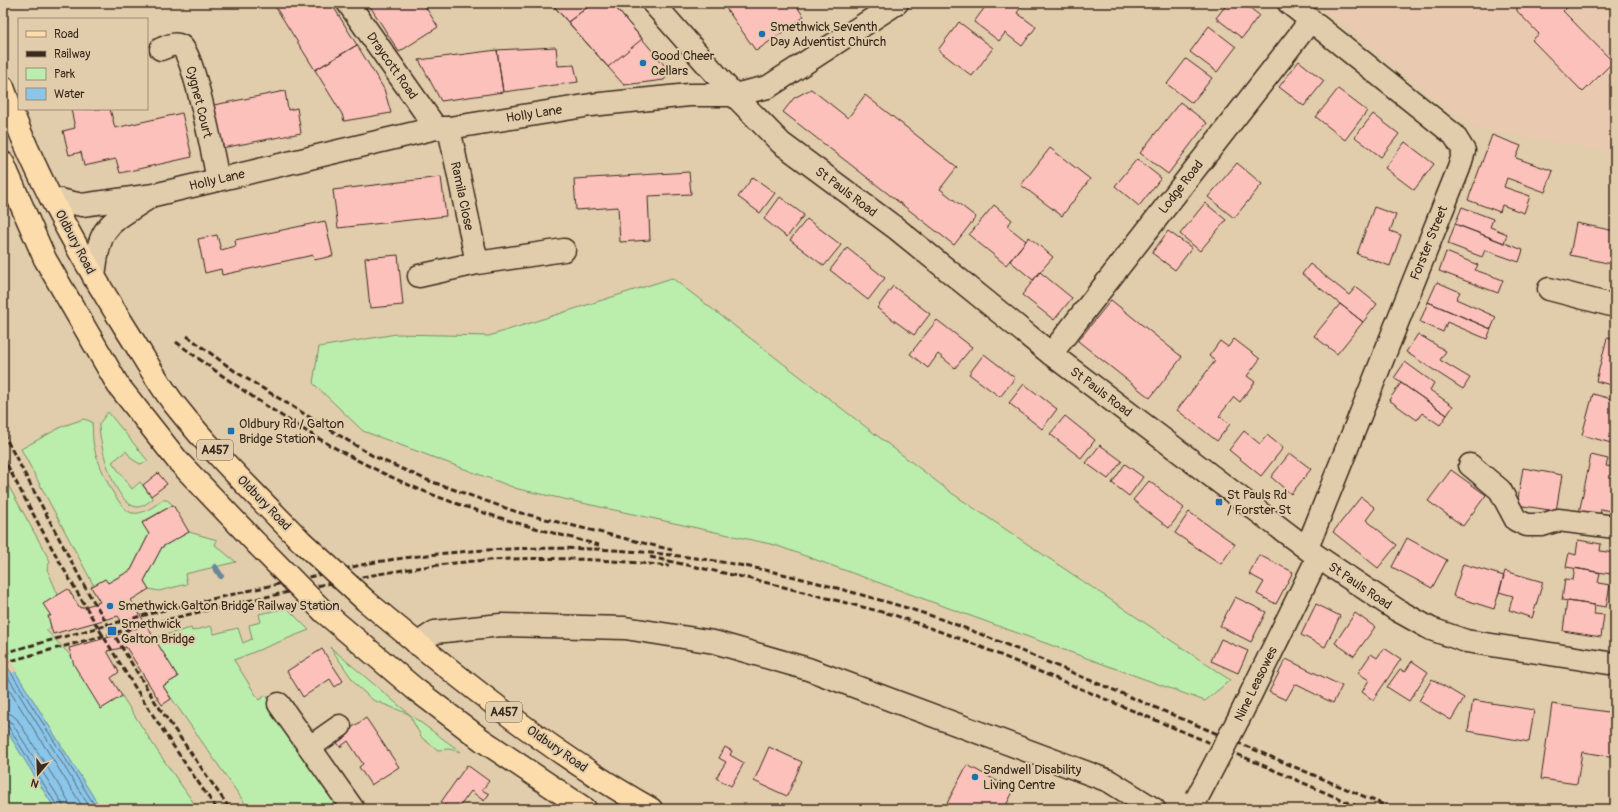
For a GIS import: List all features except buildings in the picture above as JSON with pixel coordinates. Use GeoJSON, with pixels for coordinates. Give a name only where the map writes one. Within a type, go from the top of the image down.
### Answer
{"type":"FeatureCollection","features":[{"type":"Feature","properties":{"kind":"main road","name":"Oldbury Road"},"geometry":{"type":"LineString","coordinates":[[3,87],[51,198],[94,278],[175,405],[252,491],[301,541],[366,601],[417,644],[509,716],[590,772],[651,809]]}},
{"type":"Feature","properties":{"kind":"main road","name":"A457"},"geometry":{"type":"LineString","coordinates":[[3,163],[45,259],[118,385],[178,461],[324,612],[415,689],[470,730],[584,809]]}},
{"type":"Feature","properties":{"kind":"street","name":"Draycott Road"},"geometry":{"type":"LineString","coordinates":[[348,3],[442,128]]}},
{"type":"Feature","properties":{"kind":"street","name":"St Pauls Road"},"geometry":{"type":"LineString","coordinates":[[653,3],[734,95],[781,143],[897,230],[1050,354],[1313,552],[1397,610],[1431,629],[1466,640],[1615,664]]}},
{"type":"Feature","properties":{"kind":"street","name":"Holly Lane"},"geometry":{"type":"LineString","coordinates":[[51,198],[82,205],[154,195],[442,128],[591,106],[689,95],[734,95],[768,87],[897,3]]}},
{"type":"Feature","properties":{"kind":"street","name":"Forster Street"},"geometry":{"type":"LineString","coordinates":[[1289,3],[1454,135],[1464,151],[1456,176],[1313,552]]}},
{"type":"Feature","properties":{"kind":"street","name":"Lodge Road"},"geometry":{"type":"LineString","coordinates":[[1050,354],[1311,20]]}},
{"type":"Feature","properties":{"kind":"street","name":"Cygnet Court"},"geometry":{"type":"LineString","coordinates":[[161,49],[173,44],[180,45],[185,50],[196,84],[218,180]]}},
{"type":"Feature","properties":{"kind":"street","name":"Ramila Close"},"geometry":{"type":"LineString","coordinates":[[442,128],[477,263]]}},
{"type":"Feature","properties":{"kind":"street","name":"Holly Lane"},"geometry":{"type":"LineString","coordinates":[[94,278],[97,252],[101,237],[112,221],[154,195]]}},
{"type":"Feature","properties":{"kind":"street"},"geometry":{"type":"LineString","coordinates":[[419,276],[477,263],[564,250]]}},
{"type":"Feature","properties":{"kind":"street"},"geometry":{"type":"LineString","coordinates":[[1549,289],[1615,306]]}},
{"type":"Feature","properties":{"kind":"street"},"geometry":{"type":"LineString","coordinates":[[1470,465],[1500,490],[1516,520],[1527,525],[1542,525],[1558,520],[1615,527]]}},
{"type":"Feature","properties":{"kind":"street","name":"Nine Leasowes"},"geometry":{"type":"LineString","coordinates":[[1194,804],[1240,716],[1313,552]]}},
{"type":"Feature","properties":{"kind":"street"},"geometry":{"type":"LineString","coordinates":[[417,644],[435,632],[501,625],[625,628],[714,642],[808,669],[1109,781],[1154,809]]}},
{"type":"Feature","properties":{"kind":"street"},"geometry":{"type":"LineString","coordinates":[[279,704],[353,809]]}},
{"type":"Feature","properties":{"kind":"street"},"geometry":{"type":"LineString","coordinates":[[310,747],[340,726]]}},
{"type":"Feature","properties":{"kind":"shaded area"},"geometry":{"type":"Polygon","coordinates":[[[1316,3],[1615,3],[1615,153],[1480,129],[1452,112],[1316,3]]]}},
{"type":"Feature","properties":{"kind":"green space"},"geometry":{"type":"Polygon","coordinates":[[[672,278],[953,494],[1230,680],[1205,701],[775,545],[518,489],[363,431],[313,383],[319,347],[396,334],[489,336],[672,278]]]}},
{"type":"Feature","properties":{"kind":"green space"},"geometry":{"type":"Polygon","coordinates":[[[108,412],[148,461],[140,464],[132,459],[126,451],[112,462],[132,489],[140,482],[153,499],[141,506],[137,507],[129,504],[121,496],[109,472],[102,445],[99,424],[108,412]]]}},
{"type":"Feature","properties":{"kind":"green space"},"geometry":{"type":"Polygon","coordinates":[[[84,419],[92,422],[93,444],[99,463],[108,484],[126,510],[132,513],[140,513],[148,510],[163,500],[167,500],[173,505],[142,522],[149,534],[131,570],[108,583],[105,579],[94,586],[21,449],[63,426],[84,419]]]}},
{"type":"Feature","properties":{"kind":"green space"},"geometry":{"type":"Polygon","coordinates":[[[3,476],[50,561],[47,569],[58,595],[51,616],[49,616],[51,628],[46,630],[72,657],[104,707],[122,696],[160,755],[198,809],[3,809],[3,476]]]}},
{"type":"Feature","properties":{"kind":"green space"},"geometry":{"type":"Polygon","coordinates":[[[189,532],[217,540],[215,545],[236,562],[185,574],[187,584],[159,591],[149,589],[144,581],[162,547],[189,532]]]}},
{"type":"Feature","properties":{"kind":"green space"},"geometry":{"type":"Polygon","coordinates":[[[287,608],[309,630],[234,660],[259,700],[266,695],[342,809],[249,809],[163,686],[178,677],[154,638],[191,628],[192,631],[211,626],[214,634],[238,628],[243,643],[252,639],[249,625],[261,622],[259,614],[287,608]]]}},
{"type":"Feature","properties":{"kind":"green space"},"geometry":{"type":"Polygon","coordinates":[[[330,647],[409,714],[373,700],[357,686],[330,647]]]}},
{"type":"Feature","properties":{"kind":"green space"},"geometry":{"type":"Polygon","coordinates":[[[409,714],[461,752],[449,749],[438,750],[422,738],[409,714]]]}},
{"type":"Feature","properties":{"kind":"water"},"geometry":{"type":"Polygon","coordinates":[[[3,652],[101,809],[55,809],[3,725],[3,652]]]}},
{"type":"Feature","properties":{"kind":"pier"},"geometry":{"type":"Polygon","coordinates":[[[3,650],[5,651],[18,671],[3,675],[3,650]]]}},
{"type":"Feature","properties":{"kind":"waterway"},"geometry":{"type":"LineString","coordinates":[[215,567],[221,576]]}},
{"type":"Feature","properties":{"kind":"railway"},"geometry":{"type":"LineString","coordinates":[[187,336],[236,372],[373,456],[427,480],[517,512],[672,550]]}},
{"type":"Feature","properties":{"kind":"railway"},"geometry":{"type":"LineString","coordinates":[[176,342],[277,413],[330,445],[385,474],[411,486],[490,515],[599,545]]}},
{"type":"Feature","properties":{"kind":"railway"},"geometry":{"type":"LineString","coordinates":[[3,433],[86,589],[156,703],[230,809]]}},
{"type":"Feature","properties":{"kind":"railway"},"geometry":{"type":"LineString","coordinates":[[3,457],[52,548],[104,637],[187,767],[217,809]]}},
{"type":"Feature","properties":{"kind":"railway"},"geometry":{"type":"LineString","coordinates":[[3,653],[164,610],[370,563],[466,551],[515,549],[563,548],[659,554],[755,568],[811,581],[933,616],[1009,646],[1394,809]]}},
{"type":"Feature","properties":{"kind":"railway"},"geometry":{"type":"LineString","coordinates":[[650,557],[756,580],[894,615],[969,642],[1253,761],[1363,809]]}},
{"type":"Feature","properties":{"kind":"railway"},"geometry":{"type":"LineString","coordinates":[[3,663],[178,617],[248,601],[331,583],[427,567],[499,559],[597,560],[669,566]]}},
{"type":"Feature","properties":{"kind":"place","name":"Smethwick Seventh Day Adventist Church"},"geometry":{"type":"Point","coordinates":[762,34]}},
{"type":"Feature","properties":{"kind":"place","name":"Good Cheer Cellars"},"geometry":{"type":"Point","coordinates":[643,63]}},
{"type":"Feature","properties":{"kind":"place","name":"Oldbury Rd / Galton Bridge Station"},"geometry":{"type":"Point","coordinates":[231,431]}},
{"type":"Feature","properties":{"kind":"place","name":"St Pauls Rd / Forster St"},"geometry":{"type":"Point","coordinates":[1219,502]}},
{"type":"Feature","properties":{"kind":"place","name":"Smethwick Galton Bridge Railway Station"},"geometry":{"type":"Point","coordinates":[110,606]}},
{"type":"Feature","properties":{"kind":"place","name":"Smethwick Galton Bridge"},"geometry":{"type":"Point","coordinates":[112,631]}},
{"type":"Feature","properties":{"kind":"place","name":"Sandwell Disability Living Centre"},"geometry":{"type":"Point","coordinates":[975,777]}}]}
